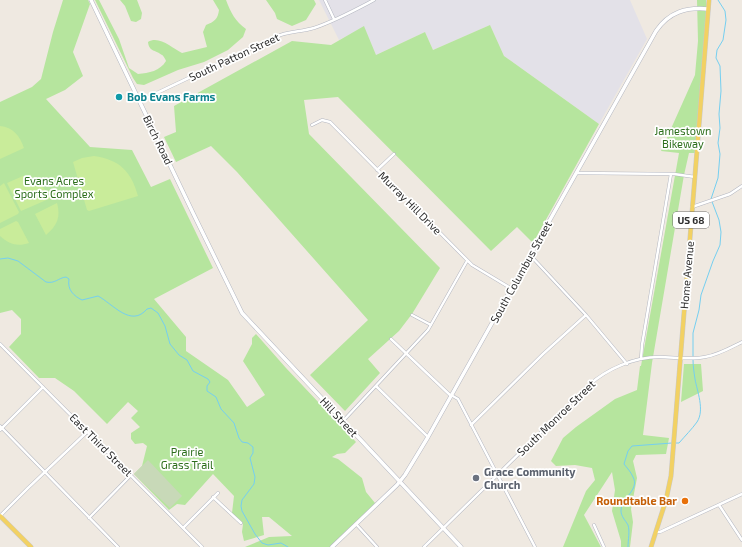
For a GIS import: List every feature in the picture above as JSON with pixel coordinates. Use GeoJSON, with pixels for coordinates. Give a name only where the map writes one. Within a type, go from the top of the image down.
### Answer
{"type":"FeatureCollection","features":[{"type":"Feature","properties":{"kind":"main road","name":"Home Avenue"},"geometry":{"type":"LineString","coordinates":[[651,547],[668,492],[674,439],[709,0]]}},
{"type":"Feature","properties":{"kind":"main road"},"geometry":{"type":"LineString","coordinates":[[1,517],[31,547]]}},
{"type":"Feature","properties":{"kind":"street","name":"Birch Road"},"geometry":{"type":"LineString","coordinates":[[91,0],[225,281]]}},
{"type":"Feature","properties":{"kind":"street"},"geometry":{"type":"LineString","coordinates":[[325,0],[334,19]]}},
{"type":"Feature","properties":{"kind":"street","name":"South Patton Street"},"geometry":{"type":"LineString","coordinates":[[140,101],[275,37],[290,32],[314,28],[374,0]]}},
{"type":"Feature","properties":{"kind":"street","name":"South Columbus Street"},"geometry":{"type":"LineString","coordinates":[[332,547],[400,482],[407,473],[656,31],[664,21],[674,14],[686,9],[708,9]]}},
{"type":"Feature","properties":{"kind":"street","name":"Murray Hill Drive"},"geometry":{"type":"LineString","coordinates":[[312,125],[322,120],[330,122],[467,261],[512,289]]}},
{"type":"Feature","properties":{"kind":"street"},"geometry":{"type":"LineString","coordinates":[[377,170],[394,154]]}},
{"type":"Feature","properties":{"kind":"street"},"geometry":{"type":"LineString","coordinates":[[577,173],[671,174],[695,177]]}},
{"type":"Feature","properties":{"kind":"street"},"geometry":{"type":"LineString","coordinates":[[641,360],[642,345],[671,174]]}},
{"type":"Feature","properties":{"kind":"street"},"geometry":{"type":"LineString","coordinates":[[692,207],[730,194],[742,186]]}},
{"type":"Feature","properties":{"kind":"street"},"geometry":{"type":"LineString","coordinates":[[530,256],[586,315],[627,364]]}},
{"type":"Feature","properties":{"kind":"street"},"geometry":{"type":"LineString","coordinates":[[343,421],[424,335],[467,261]]}},
{"type":"Feature","properties":{"kind":"street","name":"Hill Street"},"geometry":{"type":"LineString","coordinates":[[225,281],[238,307],[245,317],[461,547]]}},
{"type":"Feature","properties":{"kind":"street"},"geometry":{"type":"LineString","coordinates":[[412,315],[431,325]]}},
{"type":"Feature","properties":{"kind":"street"},"geometry":{"type":"LineString","coordinates":[[471,425],[543,354],[586,315]]}},
{"type":"Feature","properties":{"kind":"street"},"geometry":{"type":"LineString","coordinates":[[391,339],[451,396],[458,399],[535,547]]}},
{"type":"Feature","properties":{"kind":"street","name":"South Monroe Street"},"geometry":{"type":"LineString","coordinates":[[424,547],[589,385],[606,373],[627,364],[655,357],[697,358],[716,354],[742,342]]}},
{"type":"Feature","properties":{"kind":"street","name":"East Third Street"},"geometry":{"type":"LineString","coordinates":[[0,344],[202,547]]}},
{"type":"Feature","properties":{"kind":"street"},"geometry":{"type":"LineString","coordinates":[[376,386],[428,437]]}},
{"type":"Feature","properties":{"kind":"street"},"geometry":{"type":"LineString","coordinates":[[43,387],[1,428],[118,547]]}},
{"type":"Feature","properties":{"kind":"street"},"geometry":{"type":"LineString","coordinates":[[1,517],[87,432]]}},
{"type":"Feature","properties":{"kind":"street"},"geometry":{"type":"LineString","coordinates":[[89,518],[131,475]]}},
{"type":"Feature","properties":{"kind":"street"},"geometry":{"type":"LineString","coordinates":[[183,528],[218,493]]}},
{"type":"Feature","properties":{"kind":"street"},"geometry":{"type":"LineString","coordinates":[[656,532],[660,532],[742,494]]}},
{"type":"Feature","properties":{"kind":"street"},"geometry":{"type":"LineString","coordinates":[[213,497],[241,523]]}},
{"type":"Feature","properties":{"kind":"street"},"geometry":{"type":"LineString","coordinates":[[719,505],[742,540]]}},
{"type":"Feature","properties":{"kind":"street"},"geometry":{"type":"LineString","coordinates":[[356,524],[377,547]]}},
{"type":"Feature","properties":{"kind":"street"},"geometry":{"type":"LineString","coordinates":[[594,525],[604,547]]}},
{"type":"Feature","properties":{"kind":"shaded area"},"geometry":{"type":"Polygon","coordinates":[[[319,0],[630,0],[647,39],[599,124],[504,56],[490,25],[433,50],[425,32],[376,55],[364,27],[339,40],[319,0]]]}},
{"type":"Feature","properties":{"kind":"green space"},"geometry":{"type":"Polygon","coordinates":[[[63,0],[88,0],[90,4],[73,52],[83,76],[65,90],[46,99],[90,147],[132,150],[151,187],[170,179],[213,268],[154,299],[186,337],[186,351],[228,380],[247,407],[265,395],[243,361],[252,344],[252,338],[256,334],[356,442],[345,453],[337,454],[332,457],[338,459],[362,478],[366,492],[375,503],[334,547],[245,547],[269,537],[292,536],[269,517],[262,517],[264,535],[244,541],[242,532],[243,524],[232,513],[234,496],[213,474],[185,505],[177,504],[169,510],[134,474],[142,466],[147,446],[143,443],[135,444],[131,439],[131,433],[140,427],[131,418],[138,411],[128,402],[107,424],[74,391],[55,378],[39,378],[9,347],[21,334],[21,319],[12,310],[0,313],[0,102],[32,87],[41,79],[63,0]]]}},
{"type":"Feature","properties":{"kind":"green space"},"geometry":{"type":"Polygon","coordinates":[[[95,0],[99,0],[119,39],[129,68],[138,74],[157,69],[166,61],[160,53],[150,48],[148,42],[152,40],[161,41],[182,53],[207,47],[203,32],[206,25],[217,18],[219,10],[213,0],[226,0],[234,16],[246,29],[243,37],[228,50],[204,62],[178,70],[144,85],[137,84],[133,78],[95,0]]]}},
{"type":"Feature","properties":{"kind":"green space"},"geometry":{"type":"Polygon","coordinates":[[[120,0],[137,0],[142,13],[141,19],[136,22],[131,21],[125,6],[120,0]]]}},
{"type":"Feature","properties":{"kind":"green space"},"geometry":{"type":"Polygon","coordinates":[[[266,0],[314,0],[316,4],[306,20],[292,26],[277,19],[275,13],[266,0]]]}},
{"type":"Feature","properties":{"kind":"green space","name":"Jamestown Bikeway"},"geometry":{"type":"Polygon","coordinates":[[[697,0],[706,0],[707,17],[697,153],[689,153],[684,175],[652,363],[643,435],[669,438],[666,454],[636,455],[633,461],[637,478],[631,509],[633,522],[630,547],[621,547],[621,541],[612,511],[615,490],[612,472],[584,515],[601,547],[563,547],[586,491],[595,480],[592,468],[575,465],[556,466],[551,461],[563,438],[576,427],[615,399],[637,390],[640,366],[679,153],[661,151],[695,75],[698,41],[697,0]]]}},
{"type":"Feature","properties":{"kind":"green space"},"geometry":{"type":"Polygon","coordinates":[[[490,25],[504,56],[599,124],[533,243],[517,227],[491,251],[338,97],[304,100],[309,134],[440,268],[412,314],[399,331],[368,359],[380,373],[345,411],[310,375],[368,320],[237,172],[211,146],[176,162],[164,137],[176,132],[174,106],[292,41],[331,45],[364,26],[376,55],[425,32],[433,50],[490,25]]]}},
{"type":"Feature","properties":{"kind":"green space"},"geometry":{"type":"Polygon","coordinates":[[[0,126],[12,130],[24,148],[0,159],[0,126]]]}},
{"type":"Feature","properties":{"kind":"green space"},"geometry":{"type":"Polygon","coordinates":[[[94,156],[111,160],[123,168],[132,180],[138,196],[89,211],[87,210],[73,162],[82,158],[94,156]]]}},
{"type":"Feature","properties":{"kind":"green space"},"geometry":{"type":"Polygon","coordinates":[[[23,176],[33,179],[40,184],[51,198],[21,211],[7,183],[23,176]]]}},
{"type":"Feature","properties":{"kind":"green space"},"geometry":{"type":"Polygon","coordinates":[[[4,183],[19,212],[18,214],[0,223],[0,186],[4,183]]]}},
{"type":"Feature","properties":{"kind":"green space"},"geometry":{"type":"Polygon","coordinates":[[[57,203],[59,213],[57,221],[46,235],[35,214],[57,203]]]}},
{"type":"Feature","properties":{"kind":"green space"},"geometry":{"type":"Polygon","coordinates":[[[16,221],[18,222],[29,243],[17,245],[0,236],[0,229],[16,221]]]}},
{"type":"Feature","properties":{"kind":"green space"},"geometry":{"type":"Polygon","coordinates":[[[684,364],[701,364],[703,391],[681,402],[684,364]]]}},
{"type":"Feature","properties":{"kind":"green space"},"geometry":{"type":"Polygon","coordinates":[[[148,460],[182,496],[170,508],[134,474],[148,460]]]}},
{"type":"Feature","properties":{"kind":"waterway"},"geometry":{"type":"LineString","coordinates":[[693,356],[693,333],[701,295],[720,245],[721,232],[719,220],[711,199],[718,178],[720,154],[718,143],[721,91],[720,66],[716,58],[717,50],[723,40],[726,20],[725,11],[718,0]]}},
{"type":"Feature","properties":{"kind":"waterway"},"geometry":{"type":"LineString","coordinates":[[0,259],[8,258],[18,261],[46,282],[52,282],[66,277],[69,279],[69,286],[72,292],[76,297],[82,300],[98,296],[122,313],[128,315],[135,316],[151,308],[158,313],[165,326],[170,344],[179,355],[187,360],[193,371],[208,379],[210,382],[207,386],[207,391],[216,397],[221,409],[234,423],[239,438],[242,442],[248,443],[253,447],[253,453],[250,458],[255,477],[254,484],[242,500],[242,511],[262,543],[268,545],[281,543],[288,547]]}},
{"type":"Feature","properties":{"kind":"waterway"},"geometry":{"type":"LineString","coordinates":[[675,443],[679,443],[695,425],[699,417],[699,395],[695,379],[693,360]]}},
{"type":"Feature","properties":{"kind":"waterway"},"geometry":{"type":"LineString","coordinates":[[628,547],[629,527],[621,513],[622,506],[634,486],[632,475],[624,464],[628,451],[632,446],[672,443]]}},
{"type":"Feature","properties":{"kind":"place","name":"Bob Evans Farms"},"geometry":{"type":"Point","coordinates":[119,97]}},
{"type":"Feature","properties":{"kind":"place","name":"Grace Community Church"},"geometry":{"type":"Point","coordinates":[476,478]}},
{"type":"Feature","properties":{"kind":"place","name":"Roundtable Bar"},"geometry":{"type":"Point","coordinates":[685,501]}},
{"type":"Feature","properties":{"kind":"park label","name":"Evans Acres Sports Complex"},"geometry":{"type":"Point","coordinates":[54,187]}},
{"type":"Feature","properties":{"kind":"park label","name":"Prairie Grass Trail"},"geometry":{"type":"Point","coordinates":[187,458]}}]}
